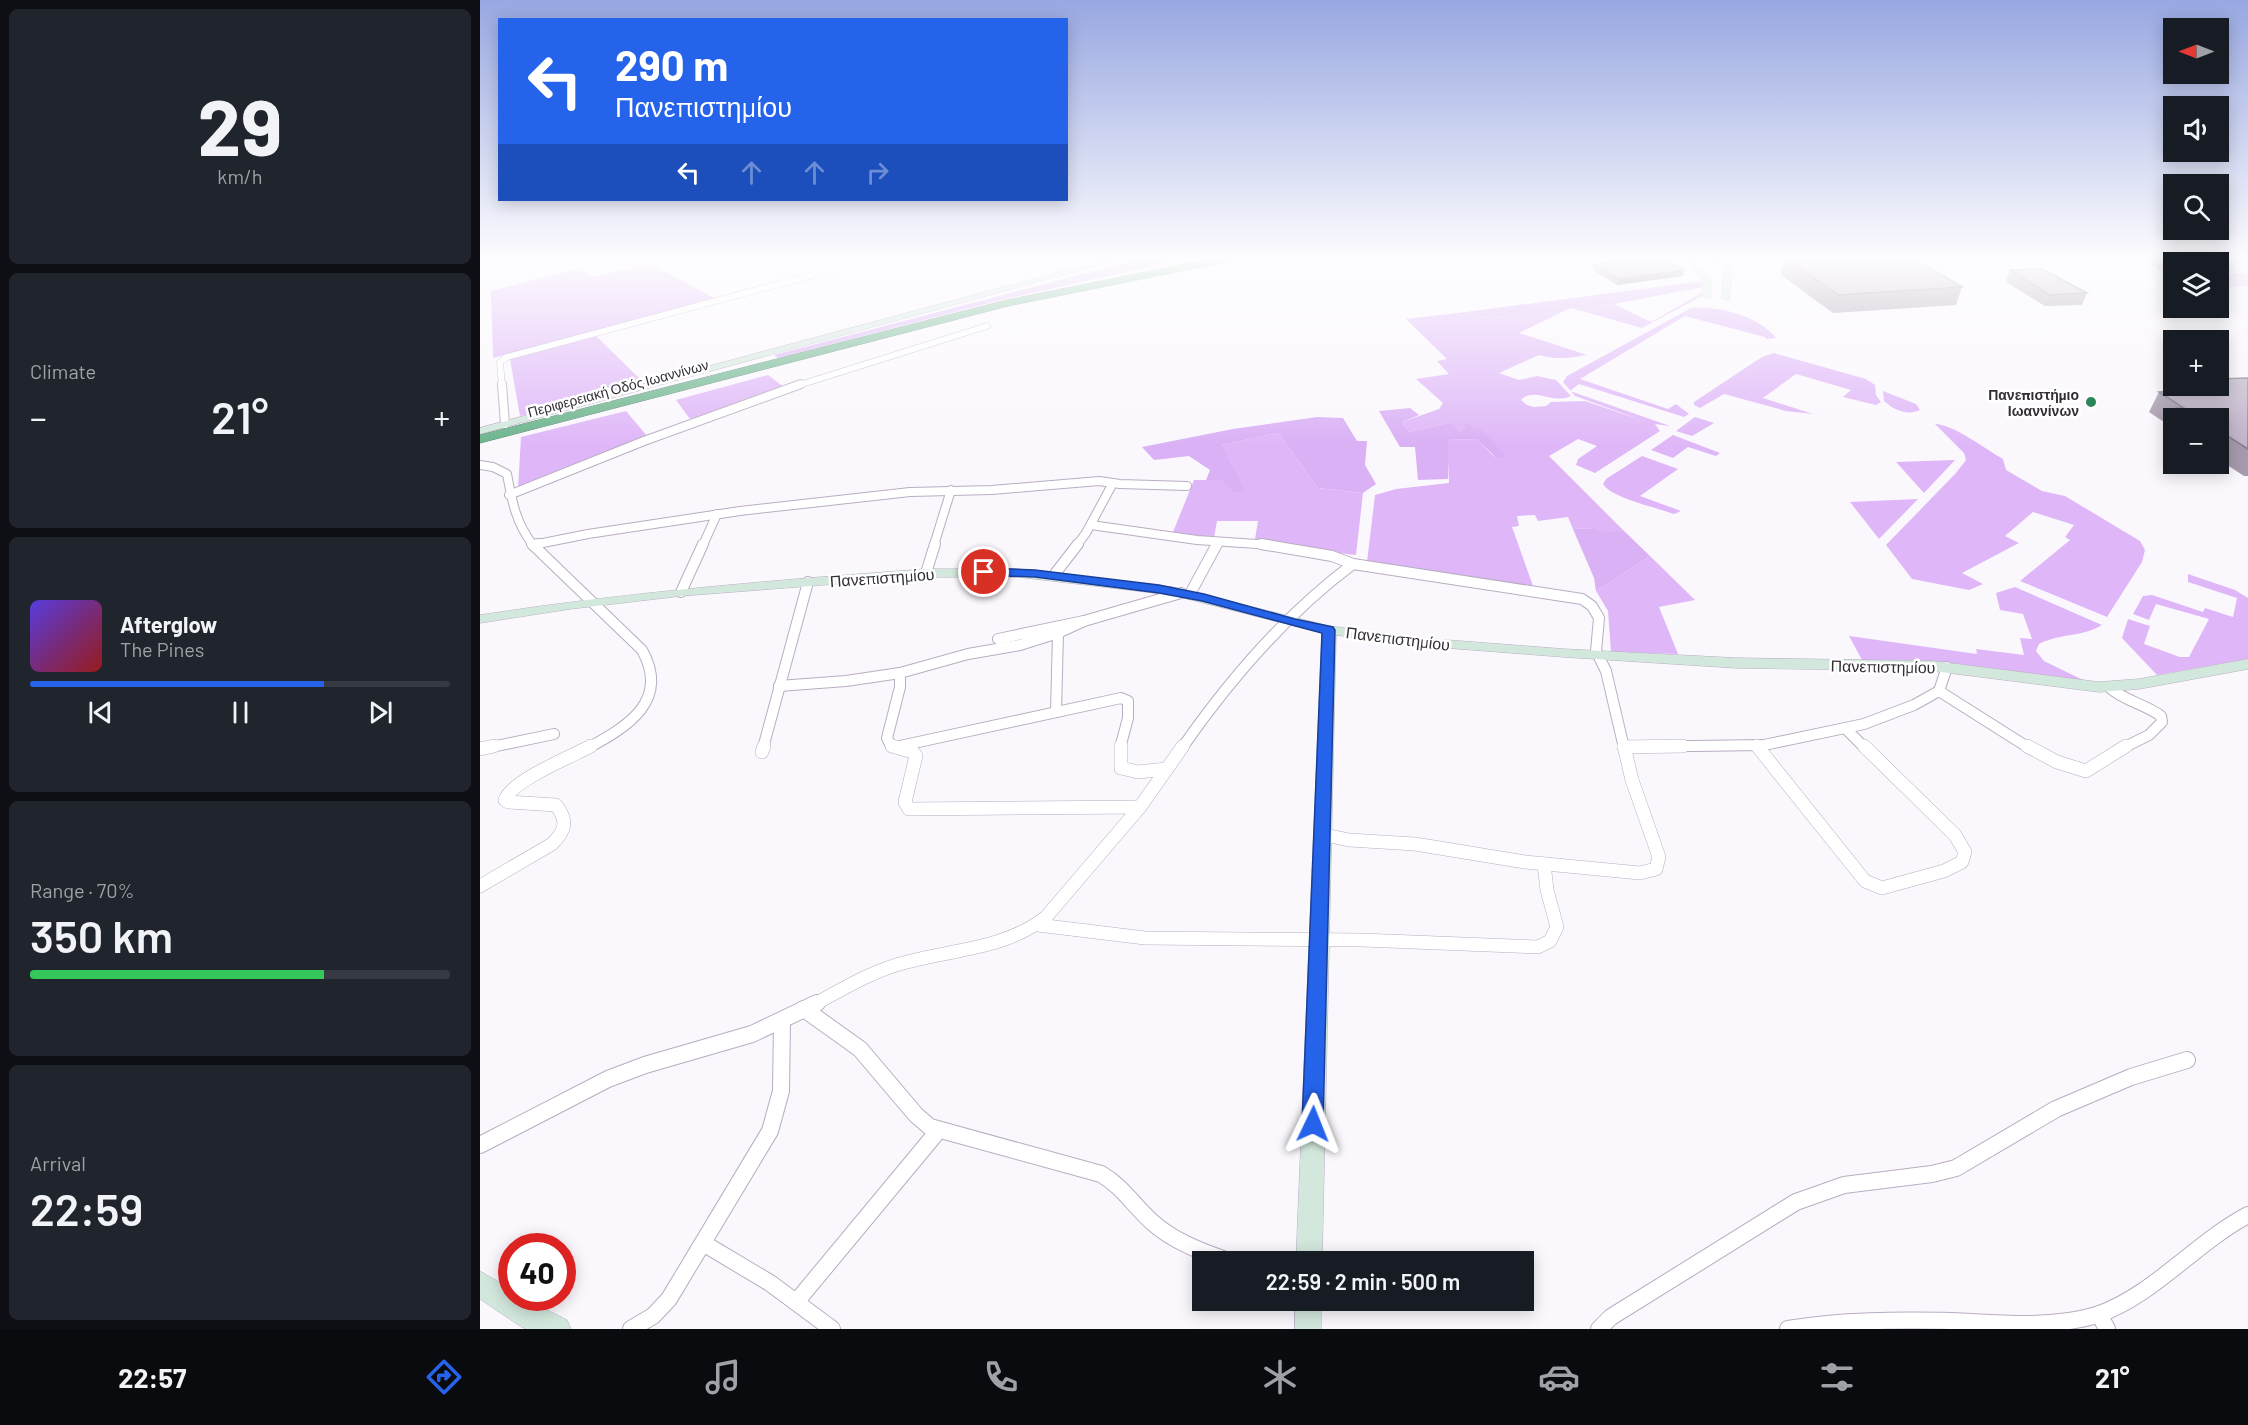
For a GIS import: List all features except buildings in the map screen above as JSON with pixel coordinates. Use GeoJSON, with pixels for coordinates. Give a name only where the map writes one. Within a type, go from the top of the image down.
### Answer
{"type":"FeatureCollection","features":[{"type":"Feature","properties":{"kind":"highway","name":"Περιφερειακή Οδός Ιωαννίνων"},"geometry":{"type":"LineString","coordinates":[[480,439],[937,321]]}},
{"type":"Feature","properties":{"kind":"street"},"geometry":{"type":"LineString","coordinates":[[504,424],[500,362],[507,357],[641,321]]}},
{"type":"Feature","properties":{"kind":"street"},"geometry":{"type":"LineString","coordinates":[[480,430],[887,321]]}},
{"type":"Feature","properties":{"kind":"street"},"geometry":{"type":"LineString","coordinates":[[509,495],[779,390],[987,326]]}},
{"type":"Feature","properties":{"kind":"street"},"geometry":{"type":"LineString","coordinates":[[480,465],[493,467],[507,474],[509,495],[522,530],[591,602],[630,637],[648,658],[652,674],[648,700],[639,714],[620,729],[520,784],[507,794],[505,800],[508,802],[556,805],[563,815],[564,825],[561,834],[551,846],[506,869],[480,886]]}},
{"type":"Feature","properties":{"kind":"street"},"geometry":{"type":"LineString","coordinates":[[533,544],[717,514],[889,494],[992,490],[1091,481],[1187,486]]}},
{"type":"Feature","properties":{"kind":"street"},"geometry":{"type":"LineString","coordinates":[[1054,576],[1091,525],[1113,483]]}},
{"type":"Feature","properties":{"kind":"street"},"geometry":{"type":"LineString","coordinates":[[927,573],[951,490]]}},
{"type":"Feature","properties":{"kind":"street"},"geometry":{"type":"LineString","coordinates":[[681,592],[717,514]]}},
{"type":"Feature","properties":{"kind":"street"},"geometry":{"type":"LineString","coordinates":[[1091,525],[1218,542],[1275,546],[1332,556],[1353,564],[1579,597],[1593,606],[1598,614],[1599,622],[1596,648],[1606,671],[1639,803],[1659,857],[1658,866],[1652,871],[1640,873],[1544,864],[1424,845],[1349,840],[1321,834]]}},
{"type":"Feature","properties":{"kind":"street"},"geometry":{"type":"LineString","coordinates":[[998,639],[1084,621],[1185,594],[1218,542]]}},
{"type":"Feature","properties":{"kind":"street"},"geometry":{"type":"LineString","coordinates":[[480,1145],[619,1074],[727,1043],[782,1022],[849,984],[884,969],[1008,939],[1038,925],[1140,807],[1210,709],[1303,603],[1353,564]]}},
{"type":"Feature","properties":{"kind":"street","name":"Πανεπιστημίου"},"geometry":{"type":"LineString","coordinates":[[480,619],[591,602],[681,592],[927,573],[1002,572],[1054,576],[1185,594],[1329,630],[1421,642],[1598,656],[1736,663],[1947,667],[2084,687],[2109,687],[2248,664]]}},
{"type":"Feature","properties":{"kind":"street"},"geometry":{"type":"LineString","coordinates":[[762,752],[808,582]]}},
{"type":"Feature","properties":{"kind":"street"},"geometry":{"type":"LineString","coordinates":[[779,686],[846,681],[900,673],[968,654],[1012,647],[1058,633],[1084,621]]}},
{"type":"Feature","properties":{"kind":"street"},"geometry":{"type":"LineString","coordinates":[[1309,1251],[1329,630]]}},
{"type":"Feature","properties":{"kind":"street"},"geometry":{"type":"LineString","coordinates":[[1056,712],[1058,633]]}},
{"type":"Feature","properties":{"kind":"street"},"geometry":{"type":"LineString","coordinates":[[1624,747],[1757,746],[1846,729],[1914,705],[1939,691],[1947,667]]}},
{"type":"Feature","properties":{"kind":"street"},"geometry":{"type":"LineString","coordinates":[[900,673],[900,687],[887,738],[894,747],[913,752],[916,756],[905,802],[909,808],[1140,807]]}},
{"type":"Feature","properties":{"kind":"street"},"geometry":{"type":"LineString","coordinates":[[1939,691],[2035,752],[2066,767],[2084,771],[2090,770],[2117,750],[2144,738],[2162,722],[2162,716],[2155,710],[2118,695],[2109,687]]}},
{"type":"Feature","properties":{"kind":"street"},"geometry":{"type":"LineString","coordinates":[[894,747],[1114,698],[1128,701],[1130,714],[1118,760],[1121,768],[1138,772],[1166,769]]}},
{"type":"Feature","properties":{"kind":"street"},"geometry":{"type":"LineString","coordinates":[[1757,746],[1865,881],[1882,888],[1944,871],[1962,862],[1965,852],[1955,835],[1846,729]]}},
{"type":"Feature","properties":{"kind":"street"},"geometry":{"type":"LineString","coordinates":[[480,749],[554,734]]}},
{"type":"Feature","properties":{"kind":"street"},"geometry":{"type":"LineString","coordinates":[[1038,925],[1144,938],[1538,946],[1550,941],[1557,927],[1547,890],[1544,864]]}},
{"type":"Feature","properties":{"kind":"street"},"geometry":{"type":"LineString","coordinates":[[480,876],[506,869]]}},
{"type":"Feature","properties":{"kind":"street"},"geometry":{"type":"LineString","coordinates":[[804,1010],[860,1049],[916,1115],[938,1131],[1101,1174],[1121,1187],[1145,1215],[1162,1230],[1205,1251]]}},
{"type":"Feature","properties":{"kind":"street"},"geometry":{"type":"LineString","coordinates":[[631,1329],[662,1308],[751,1165],[775,1119],[784,1080],[782,1022]]}},
{"type":"Feature","properties":{"kind":"street"},"geometry":{"type":"LineString","coordinates":[[1599,1329],[1611,1317],[1685,1269],[1796,1202],[1844,1185],[1932,1174],[1956,1168],[2056,1110],[2131,1077],[2187,1060]]}},
{"type":"Feature","properties":{"kind":"street"},"geometry":{"type":"LineString","coordinates":[[797,1301],[938,1131]]}},
{"type":"Feature","properties":{"kind":"street"},"geometry":{"type":"LineString","coordinates":[[1788,1329],[1834,1323],[1884,1321],[2103,1322],[2228,1225],[2248,1215]]}},
{"type":"Feature","properties":{"kind":"street"},"geometry":{"type":"LineString","coordinates":[[702,1243],[797,1301],[832,1329]]}},
{"type":"Feature","properties":{"kind":"street"},"geometry":{"type":"LineString","coordinates":[[483,1290],[530,1317],[558,1329]]}},
{"type":"Feature","properties":{"kind":"street"},"geometry":{"type":"LineString","coordinates":[[1308,1311],[1308,1329]]}},
{"type":"Feature","properties":{"kind":"shaded area"},"geometry":{"type":"Polygon","coordinates":[[[492,321],[633,321],[493,358],[492,321]]]}},
{"type":"Feature","properties":{"kind":"shaded area"},"geometry":{"type":"Polygon","coordinates":[[[904,321],[920,321],[778,358],[774,355],[904,321]]]}},
{"type":"Feature","properties":{"kind":"shaded area"},"geometry":{"type":"Polygon","coordinates":[[[1408,321],[1544,321],[1519,333],[1587,355],[1551,358],[1539,355],[1499,373],[1519,380],[1537,376],[1556,380],[1571,396],[1557,398],[1532,395],[1521,400],[1534,407],[1546,406],[1551,402],[1585,401],[1644,421],[1575,396],[1571,391],[1670,426],[1655,424],[1660,431],[1595,473],[1576,465],[1578,459],[1597,446],[1578,439],[1549,456],[1623,530],[1602,534],[1595,528],[1573,529],[1568,517],[1538,521],[1535,515],[1517,516],[1519,526],[1512,527],[1533,586],[1367,562],[1375,495],[1396,489],[1449,483],[1447,440],[1476,439],[1496,458],[1473,429],[1457,431],[1451,422],[1409,432],[1402,422],[1439,409],[1443,403],[1416,379],[1449,374],[1437,361],[1447,359],[1408,321]]]}},
{"type":"Feature","properties":{"kind":"shaded area"},"geometry":{"type":"Polygon","coordinates":[[[1617,321],[1649,321],[1655,321],[1642,328],[1617,321]]]}},
{"type":"Feature","properties":{"kind":"shaded area"},"geometry":{"type":"Polygon","coordinates":[[[1667,321],[1677,321],[1580,379],[1668,409],[1676,404],[1689,414],[1684,417],[1579,384],[1570,391],[1563,382],[1567,376],[1667,321]]]}},
{"type":"Feature","properties":{"kind":"shaded area"},"geometry":{"type":"Polygon","coordinates":[[[1704,321],[1755,321],[1776,338],[1766,339],[1704,321]]]}},
{"type":"Feature","properties":{"kind":"shaded area"},"geometry":{"type":"Polygon","coordinates":[[[595,335],[644,383],[520,416],[510,359],[595,335]]]}},
{"type":"Feature","properties":{"kind":"shaded area"},"geometry":{"type":"Polygon","coordinates":[[[1774,353],[1866,379],[1875,385],[1876,395],[1881,402],[1876,405],[1843,397],[1851,390],[1796,374],[1763,398],[1813,414],[1786,411],[1724,394],[1700,408],[1694,405],[1694,402],[1762,357],[1774,353]]]}},
{"type":"Feature","properties":{"kind":"shaded area"},"geometry":{"type":"Polygon","coordinates":[[[768,375],[784,387],[690,419],[676,400],[768,375]]]}},
{"type":"Feature","properties":{"kind":"shaded area"},"geometry":{"type":"Polygon","coordinates":[[[1883,391],[1916,404],[1920,410],[1906,412],[1892,407],[1884,401],[1883,391]]]}},
{"type":"Feature","properties":{"kind":"shaded area"},"geometry":{"type":"Polygon","coordinates":[[[1410,408],[1419,415],[1402,422],[1409,432],[1451,422],[1458,431],[1466,429],[1463,424],[1469,423],[1473,429],[1480,428],[1507,457],[1497,458],[1476,439],[1448,440],[1448,479],[1418,480],[1415,447],[1400,447],[1379,411],[1410,408]]]}},
{"type":"Feature","properties":{"kind":"shaded area"},"geometry":{"type":"Polygon","coordinates":[[[626,411],[647,436],[518,489],[521,437],[626,411]]]}},
{"type":"Feature","properties":{"kind":"shaded area"},"geometry":{"type":"Polygon","coordinates":[[[1317,417],[1343,418],[1357,441],[1367,441],[1365,465],[1376,484],[1363,493],[1318,488],[1278,433],[1221,445],[1246,492],[1233,493],[1222,480],[1206,480],[1210,470],[1189,456],[1154,460],[1142,447],[1233,429],[1317,417]]]}},
{"type":"Feature","properties":{"kind":"shaded area"},"geometry":{"type":"Polygon","coordinates":[[[1695,417],[1714,423],[1692,436],[1676,431],[1695,417]]]}},
{"type":"Feature","properties":{"kind":"shaded area"},"geometry":{"type":"Polygon","coordinates":[[[1935,424],[1951,428],[2003,459],[2006,470],[2042,491],[2065,496],[2140,541],[2145,550],[2142,562],[2107,617],[2020,581],[2070,540],[2065,537],[2074,525],[2033,512],[2005,536],[2019,543],[1962,573],[1983,584],[1969,590],[1912,579],[1886,545],[1966,460],[1964,453],[1935,424]]]}},
{"type":"Feature","properties":{"kind":"shaded area"},"geometry":{"type":"Polygon","coordinates":[[[1278,433],[1318,488],[1363,493],[1356,555],[1255,539],[1258,521],[1217,521],[1214,538],[1173,532],[1194,480],[1223,480],[1233,493],[1221,445],[1278,433]]]}},
{"type":"Feature","properties":{"kind":"shaded area"},"geometry":{"type":"Polygon","coordinates":[[[1673,435],[1720,453],[1716,456],[1688,447],[1673,458],[1651,450],[1673,435]]]}},
{"type":"Feature","properties":{"kind":"shaded area"},"geometry":{"type":"Polygon","coordinates":[[[1642,456],[1678,469],[1640,496],[1681,511],[1674,514],[1636,502],[1615,494],[1603,484],[1606,479],[1642,456]]]}},
{"type":"Feature","properties":{"kind":"shaded area"},"geometry":{"type":"Polygon","coordinates":[[[1955,460],[1924,493],[1896,462],[1955,460]]]}},
{"type":"Feature","properties":{"kind":"shaded area"},"geometry":{"type":"Polygon","coordinates":[[[1918,499],[1879,539],[1850,502],[1918,499]]]}},
{"type":"Feature","properties":{"kind":"shaded area"},"geometry":{"type":"Polygon","coordinates":[[[1595,528],[1602,533],[1623,530],[1650,556],[1596,591],[1594,578],[1573,529],[1595,528]]]}},
{"type":"Feature","properties":{"kind":"shaded area"},"geometry":{"type":"Polygon","coordinates":[[[1650,556],[1695,600],[1659,607],[1678,654],[1611,652],[1608,611],[1596,591],[1650,556]]]}},
{"type":"Feature","properties":{"kind":"shaded area"},"geometry":{"type":"Polygon","coordinates":[[[2188,574],[2235,590],[2248,598],[2248,659],[2157,675],[2122,638],[2128,619],[2150,626],[2144,644],[2180,657],[2189,657],[2209,619],[2156,604],[2149,620],[2133,614],[2143,596],[2152,595],[2203,612],[2205,608],[2233,617],[2237,598],[2188,582],[2188,574]]]}},
{"type":"Feature","properties":{"kind":"shaded area"},"geometry":{"type":"Polygon","coordinates":[[[2015,587],[2102,625],[2095,629],[2039,644],[2036,651],[2044,661],[2085,681],[1935,661],[1862,660],[1849,636],[1977,654],[1976,649],[2024,655],[2020,638],[2032,639],[2023,614],[2000,610],[1996,593],[2015,587]]]}},
{"type":"Feature","properties":{"kind":"place","name":"Πανεπιστήμιο Ιωαννίνων"},"geometry":{"type":"Point","coordinates":[2091,402]}},
{"type":"Feature","properties":{"kind":"route"},"geometry":{"type":"LineString","coordinates":[[984,572],[1035,574],[1159,589],[1204,598],[1293,623],[1329,630],[1313,1124]]}}]}
